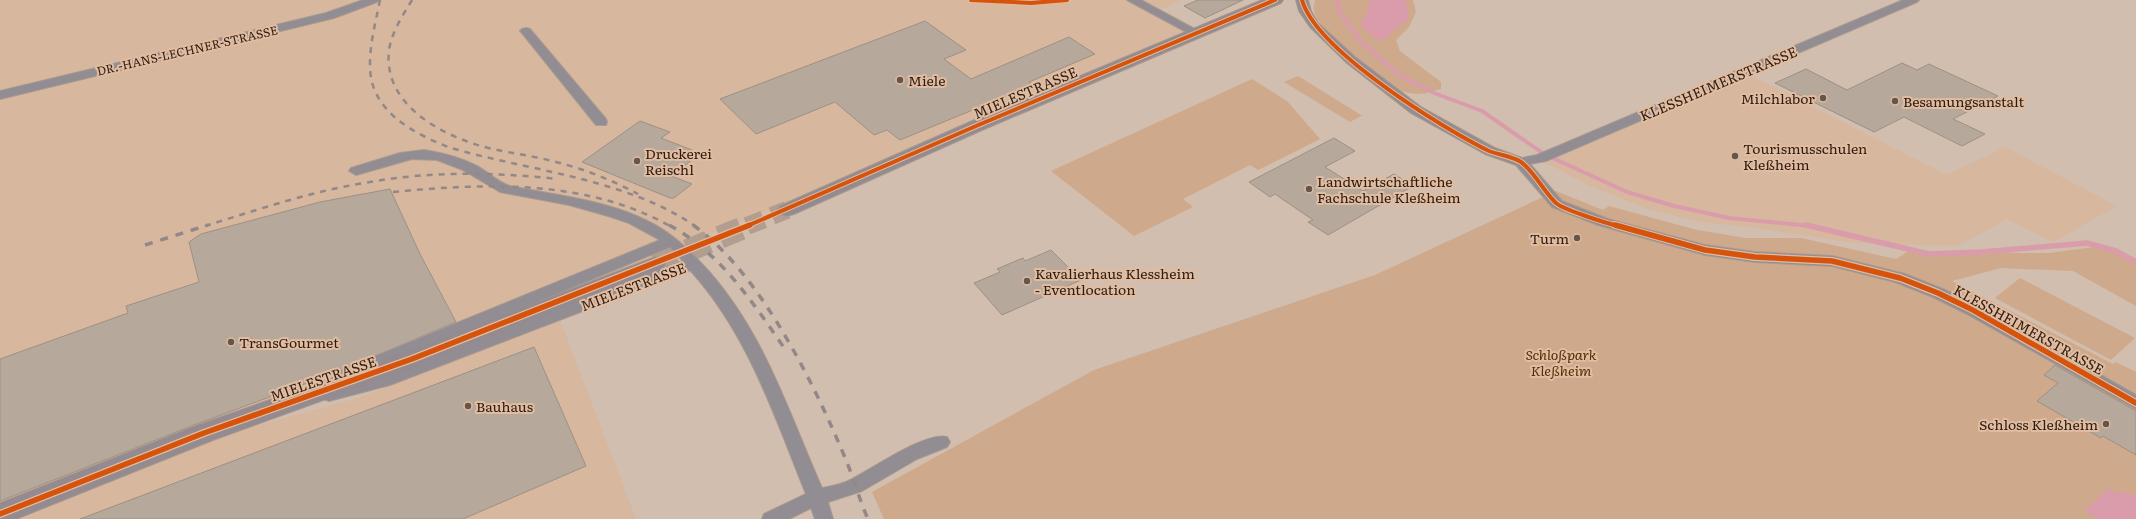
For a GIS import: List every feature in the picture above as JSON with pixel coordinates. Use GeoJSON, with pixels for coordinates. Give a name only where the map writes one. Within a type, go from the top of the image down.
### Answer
{"type":"FeatureCollection","features":[{"type":"Feature","properties":{"kind":"street"},"geometry":{"type":"LineString","coordinates":[[1133,0],[1196,33]]}},
{"type":"Feature","properties":{"kind":"street","name":"MIELESTRASSE"},"geometry":{"type":"LineString","coordinates":[[787,210],[976,126],[1275,0]]}},
{"type":"Feature","properties":{"kind":"street","name":"KLESSHEIMERSTRASSE"},"geometry":{"type":"LineString","coordinates":[[1302,0],[1305,11],[1314,26],[1351,60],[1416,110],[1490,151],[1521,162],[1557,204],[1603,222],[1705,250],[1755,257],[1832,261],[1900,278],[1973,310],[2136,402]]}},
{"type":"Feature","properties":{"kind":"street","name":"KLESSHEIMERSTRASSE"},"geometry":{"type":"LineString","coordinates":[[1521,162],[1541,158],[1559,149],[1913,0]]}},
{"type":"Feature","properties":{"kind":"street","name":"DR.-HANS-LECHNER-STRASSE"},"geometry":{"type":"LineString","coordinates":[[0,94],[330,16],[370,1]]}},
{"type":"Feature","properties":{"kind":"street"},"geometry":{"type":"LineString","coordinates":[[526,31],[601,122]]}},
{"type":"Feature","properties":{"kind":"street"},"geometry":{"type":"LineString","coordinates":[[356,171],[410,154],[433,154],[468,167],[493,185],[505,189],[602,209],[639,224],[672,241],[709,279],[728,305],[772,385],[824,519]]}},
{"type":"Feature","properties":{"kind":"street","name":"MIELESTRASSE"},"geometry":{"type":"LineString","coordinates":[[277,406],[328,382],[672,241]]}},
{"type":"Feature","properties":{"kind":"street","name":"MIELESTRASSE"},"geometry":{"type":"LineString","coordinates":[[277,406],[336,394],[384,381],[509,335],[693,263]]}},
{"type":"Feature","properties":{"kind":"street","name":"MIELESTRASSE"},"geometry":{"type":"LineString","coordinates":[[0,514],[197,435],[412,359],[655,264]]}},
{"type":"Feature","properties":{"kind":"street"},"geometry":{"type":"LineString","coordinates":[[771,519],[815,498],[856,486],[911,454],[941,442]]}},
{"type":"Feature","properties":{"kind":"shaded area"},"geometry":{"type":"Polygon","coordinates":[[[0,0],[1181,0],[1154,13],[1184,31],[787,203],[510,314],[0,513],[0,0]]]}},
{"type":"Feature","properties":{"kind":"shaded area"},"geometry":{"type":"Polygon","coordinates":[[[1370,0],[1406,0],[1409,18],[1384,39],[1378,41],[1360,24],[1367,14],[1370,0]]]}},
{"type":"Feature","properties":{"kind":"shaded area","name":"Tourismusschulen Kleßheim"},"geometry":{"type":"Polygon","coordinates":[[[1748,74],[1947,175],[2005,147],[2117,206],[2053,242],[2007,219],[1958,246],[1854,243],[1755,228],[1701,222],[1645,208],[1592,187],[1546,163],[1748,74]]]}},
{"type":"Feature","properties":{"kind":"shaded area","name":"Bauhaus"},"geometry":{"type":"Polygon","coordinates":[[[560,320],[636,519],[16,519],[233,432],[358,398],[560,320]]]}},
{"type":"Feature","properties":{"kind":"shaded area"},"geometry":{"type":"Polygon","coordinates":[[[2109,488],[2118,493],[2126,492],[2136,496],[2136,519],[2098,519],[2085,511],[2109,488]]]}},
{"type":"Feature","properties":{"kind":"green space"},"geometry":{"type":"Polygon","coordinates":[[[1315,0],[1413,0],[1416,12],[1409,27],[1396,40],[1400,51],[1441,82],[1441,89],[1429,93],[1413,94],[1396,89],[1362,64],[1335,41],[1317,18],[1314,8],[1315,0]]]}},
{"type":"Feature","properties":{"kind":"green space"},"geometry":{"type":"Polygon","coordinates":[[[1298,76],[1363,115],[1350,122],[1284,82],[1298,76]]]}},
{"type":"Feature","properties":{"kind":"green space"},"geometry":{"type":"Polygon","coordinates":[[[1252,79],[1287,101],[1320,139],[1258,170],[1250,165],[1183,199],[1193,207],[1134,236],[1051,171],[1252,79]]]}},
{"type":"Feature","properties":{"kind":"green space","name":"Schloßpark Kleßheim"},"geometry":{"type":"Polygon","coordinates":[[[1556,191],[1603,210],[1609,206],[1697,230],[1745,238],[1801,238],[1896,259],[1907,252],[2049,253],[2095,247],[2118,254],[2136,264],[2136,306],[2073,271],[2001,268],[1952,281],[2113,364],[2116,362],[2136,372],[2136,519],[884,519],[872,492],[1094,370],[1375,275],[1556,191]]]}},
{"type":"Feature","properties":{"kind":"green space"},"geometry":{"type":"Polygon","coordinates":[[[2020,278],[2135,338],[2111,360],[1995,298],[2020,278]]]}},
{"type":"Feature","properties":{"kind":"building"},"geometry":{"type":"Polygon","coordinates":[[[1198,0],[1243,0],[1205,18],[1184,6],[1198,0]]]}},
{"type":"Feature","properties":{"kind":"building","name":"Miele"},"geometry":{"type":"Polygon","coordinates":[[[925,21],[966,50],[944,59],[971,79],[1069,37],[1095,54],[1029,82],[1033,85],[900,140],[887,130],[874,135],[835,102],[756,134],[720,99],[925,21]]]}},
{"type":"Feature","properties":{"kind":"building"},"geometry":{"type":"Polygon","coordinates":[[[1902,63],[1917,70],[1929,64],[1998,96],[1953,119],[1985,134],[1962,146],[1904,117],[1874,132],[1775,83],[1806,69],[1847,90],[1902,63]]]}},
{"type":"Feature","properties":{"kind":"building","name":"Druckerei Reischl"},"geometry":{"type":"Polygon","coordinates":[[[640,121],[670,132],[661,138],[692,150],[692,160],[671,176],[692,184],[674,198],[670,198],[582,162],[640,121]]]}},
{"type":"Feature","properties":{"kind":"building","name":"Landwirtschaftliche Fachschule Kleßheim"},"geometry":{"type":"Polygon","coordinates":[[[1334,138],[1355,151],[1325,167],[1363,191],[1394,174],[1413,186],[1328,235],[1308,222],[1313,220],[1275,194],[1270,197],[1249,182],[1334,138]]]}},
{"type":"Feature","properties":{"kind":"building","name":"TransGourmet"},"geometry":{"type":"Polygon","coordinates":[[[390,189],[420,254],[456,322],[337,372],[194,425],[0,501],[0,359],[128,313],[126,306],[199,282],[189,242],[201,234],[320,202],[390,189]]]}},
{"type":"Feature","properties":{"kind":"building","name":"Kavalierhaus Klessheim - Eventlocation"},"geometry":{"type":"Polygon","coordinates":[[[1051,250],[1081,280],[1002,315],[974,283],[1000,272],[997,269],[1023,258],[1025,261],[1051,250]]]}},
{"type":"Feature","properties":{"kind":"building","name":"Bauhaus"},"geometry":{"type":"Polygon","coordinates":[[[534,347],[586,466],[463,519],[80,519],[534,347]]]}},
{"type":"Feature","properties":{"kind":"building","name":"Schloss Kleßheim"},"geometry":{"type":"Polygon","coordinates":[[[2055,365],[2136,411],[2136,455],[2103,436],[2101,438],[2037,401],[2058,383],[2044,375],[2055,365]]]}},
{"type":"Feature","properties":{"kind":"waterway"},"geometry":{"type":"LineString","coordinates":[[1338,0],[1339,11],[1361,42],[1401,76],[1434,93],[1482,111],[1544,154],[1627,192],[1674,206],[1729,218],[1810,226]]}},
{"type":"Feature","properties":{"kind":"waterway"},"geometry":{"type":"LineString","coordinates":[[1810,226],[1929,254],[1981,252],[2087,243],[2116,251],[2136,262]]}},
{"type":"Feature","properties":{"kind":"tunnel"},"geometry":{"type":"LineString","coordinates":[[747,226],[787,210]]}},
{"type":"Feature","properties":{"kind":"tunnel"},"geometry":{"type":"LineString","coordinates":[[655,264],[750,225]]}},
{"type":"Feature","properties":{"kind":"railway"},"geometry":{"type":"LineString","coordinates":[[380,0],[371,48],[370,64],[372,80],[384,107],[407,126],[448,147],[607,186],[668,210],[695,226]]}},
{"type":"Feature","properties":{"kind":"railway"},"geometry":{"type":"LineString","coordinates":[[412,0],[398,24],[390,43],[389,69],[395,86],[404,100],[416,113],[431,124],[464,140],[481,146],[577,168],[618,184],[638,194]]}},
{"type":"Feature","properties":{"kind":"railway"},"geometry":{"type":"LineString","coordinates":[[205,226],[303,196],[388,179],[412,176],[461,174],[509,175],[558,179]]}},
{"type":"Feature","properties":{"kind":"railway"},"geometry":{"type":"LineString","coordinates":[[393,192],[500,186],[570,192],[604,200],[638,211],[670,226]]}},
{"type":"Feature","properties":{"kind":"railway"},"geometry":{"type":"LineString","coordinates":[[145,245],[208,225]]}},
{"type":"Feature","properties":{"kind":"railway"},"geometry":{"type":"LineString","coordinates":[[669,225],[705,250],[721,265],[749,298],[787,352]]}},
{"type":"Feature","properties":{"kind":"railway"},"geometry":{"type":"LineString","coordinates":[[693,225],[718,246],[742,272],[764,302],[784,334],[803,368],[835,435],[868,519]]}},
{"type":"Feature","properties":{"kind":"cycle path"},"geometry":{"type":"LineString","coordinates":[[971,0],[1031,3],[1067,0]]}},
{"type":"Feature","properties":{"kind":"cycle path"},"geometry":{"type":"LineString","coordinates":[[0,514],[204,433],[412,359],[655,264],[787,210],[976,126],[1275,0]]}},
{"type":"Feature","properties":{"kind":"cycle path"},"geometry":{"type":"LineString","coordinates":[[1302,0],[1305,11],[1314,25],[1351,60],[1416,110],[1490,151],[1521,162],[1557,204],[1603,222],[1705,250],[1755,257],[1832,261],[1900,278],[1938,293],[1973,310],[2136,403]]}},
{"type":"Feature","properties":{"kind":"place","name":"Miele"},"geometry":{"type":"Point","coordinates":[900,80]}},
{"type":"Feature","properties":{"kind":"place","name":"Milchlabor"},"geometry":{"type":"Point","coordinates":[1823,98]}},
{"type":"Feature","properties":{"kind":"place","name":"Besamungsanstalt"},"geometry":{"type":"Point","coordinates":[1895,101]}},
{"type":"Feature","properties":{"kind":"place","name":"Tourismusschulen Kleßheim"},"geometry":{"type":"Point","coordinates":[1735,156]}},
{"type":"Feature","properties":{"kind":"place","name":"Druckerei Reischl"},"geometry":{"type":"Point","coordinates":[637,161]}},
{"type":"Feature","properties":{"kind":"place","name":"Landwirtschaftliche Fachschule Kleßheim"},"geometry":{"type":"Point","coordinates":[1309,189]}},
{"type":"Feature","properties":{"kind":"place","name":"Turm"},"geometry":{"type":"Point","coordinates":[1577,238]}},
{"type":"Feature","properties":{"kind":"place","name":"Kavalierhaus Klessheim - Eventlocation"},"geometry":{"type":"Point","coordinates":[1027,281]}},
{"type":"Feature","properties":{"kind":"place","name":"TransGourmet"},"geometry":{"type":"Point","coordinates":[231,342]}},
{"type":"Feature","properties":{"kind":"place","name":"Bauhaus"},"geometry":{"type":"Point","coordinates":[468,406]}},
{"type":"Feature","properties":{"kind":"place","name":"Schloss Kleßheim"},"geometry":{"type":"Point","coordinates":[2106,424]}}]}
